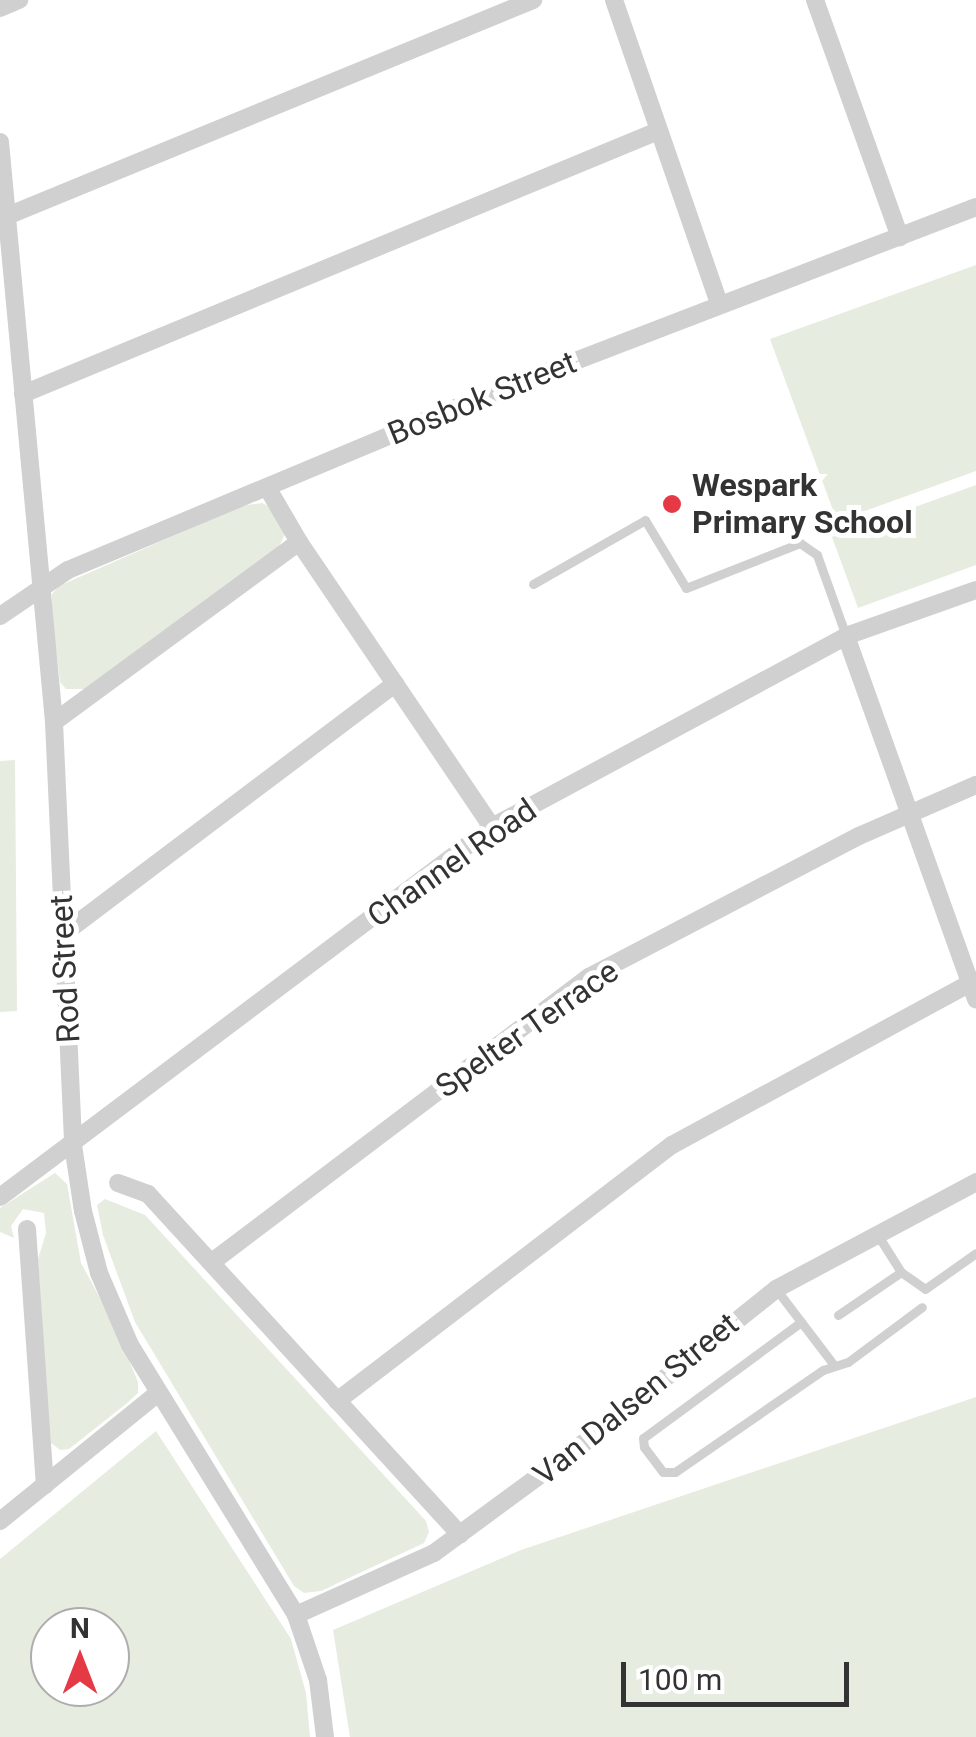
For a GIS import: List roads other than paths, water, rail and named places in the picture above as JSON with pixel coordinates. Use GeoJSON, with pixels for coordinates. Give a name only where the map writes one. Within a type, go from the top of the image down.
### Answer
{"type":"FeatureCollection","features":[{"type":"Feature","properties":{"kind":"street"},"geometry":{"type":"LineString","coordinates":[[0,8],[19,0]]}},
{"type":"Feature","properties":{"kind":"street"},"geometry":{"type":"LineString","coordinates":[[7,216],[533,0]]}},
{"type":"Feature","properties":{"kind":"street"},"geometry":{"type":"LineString","coordinates":[[614,0],[719,303]]}},
{"type":"Feature","properties":{"kind":"street"},"geometry":{"type":"LineString","coordinates":[[815,0],[900,237]]}},
{"type":"Feature","properties":{"kind":"street"},"geometry":{"type":"LineString","coordinates":[[23,394],[658,131]]}},
{"type":"Feature","properties":{"kind":"street","name":"Rod Street"},"geometry":{"type":"LineString","coordinates":[[0,142],[54,722],[73,1145],[99,1273],[130,1345],[296,1616],[318,1680],[325,1737]]}},
{"type":"Feature","properties":{"kind":"street","name":"Bosbok Street"},"geometry":{"type":"LineString","coordinates":[[0,616],[68,570],[719,303],[976,207]]}},
{"type":"Feature","properties":{"kind":"street"},"geometry":{"type":"LineString","coordinates":[[268,487],[299,542],[492,827]]}},
{"type":"Feature","properties":{"kind":"street"},"geometry":{"type":"LineString","coordinates":[[54,722],[299,542]]}},
{"type":"Feature","properties":{"kind":"street","name":"Channel Road"},"geometry":{"type":"LineString","coordinates":[[0,1196],[492,827],[846,636],[976,590]]}},
{"type":"Feature","properties":{"kind":"street"},"geometry":{"type":"LineString","coordinates":[[337,1401],[672,1145],[974,987],[846,636]]}},
{"type":"Feature","properties":{"kind":"street"},"geometry":{"type":"LineString","coordinates":[[63,934],[396,684]]}},
{"type":"Feature","properties":{"kind":"street","name":"Spelter Terrace"},"geometry":{"type":"LineString","coordinates":[[212,1262],[589,977],[909,812],[976,786]]}},
{"type":"Feature","properties":{"kind":"street","name":"Van Dalsen Street"},"geometry":{"type":"LineString","coordinates":[[296,1616],[434,1553],[776,1289],[976,1182]]}},
{"type":"Feature","properties":{"kind":"street"},"geometry":{"type":"LineString","coordinates":[[118,1183],[148,1194],[460,1535]]}},
{"type":"Feature","properties":{"kind":"street"},"geometry":{"type":"LineString","coordinates":[[27,1229],[45,1484]]}},
{"type":"Feature","properties":{"kind":"street"},"geometry":{"type":"LineString","coordinates":[[0,1521],[158,1393]]}},
{"type":"Feature","properties":{"kind":"lane"},"geometry":{"type":"LineString","coordinates":[[533,584],[645,520],[686,588],[800,543],[817,555],[846,636]]}},
{"type":"Feature","properties":{"kind":"lane"},"geometry":{"type":"LineString","coordinates":[[877,1233],[901,1272],[925,1289],[976,1253]]}},
{"type":"Feature","properties":{"kind":"lane"},"geometry":{"type":"LineString","coordinates":[[838,1315],[901,1272]]}},
{"type":"Feature","properties":{"kind":"lane"},"geometry":{"type":"LineString","coordinates":[[776,1289],[834,1365]]}},
{"type":"Feature","properties":{"kind":"lane"},"geometry":{"type":"LineString","coordinates":[[801,1322],[643,1438],[644,1447],[663,1472],[675,1472],[834,1365],[848,1362],[922,1307]]}},
{"type":"Feature","properties":{"kind":"place","name":"Wespark Primary School"},"geometry":{"type":"Point","coordinates":[672,504]}}]}
